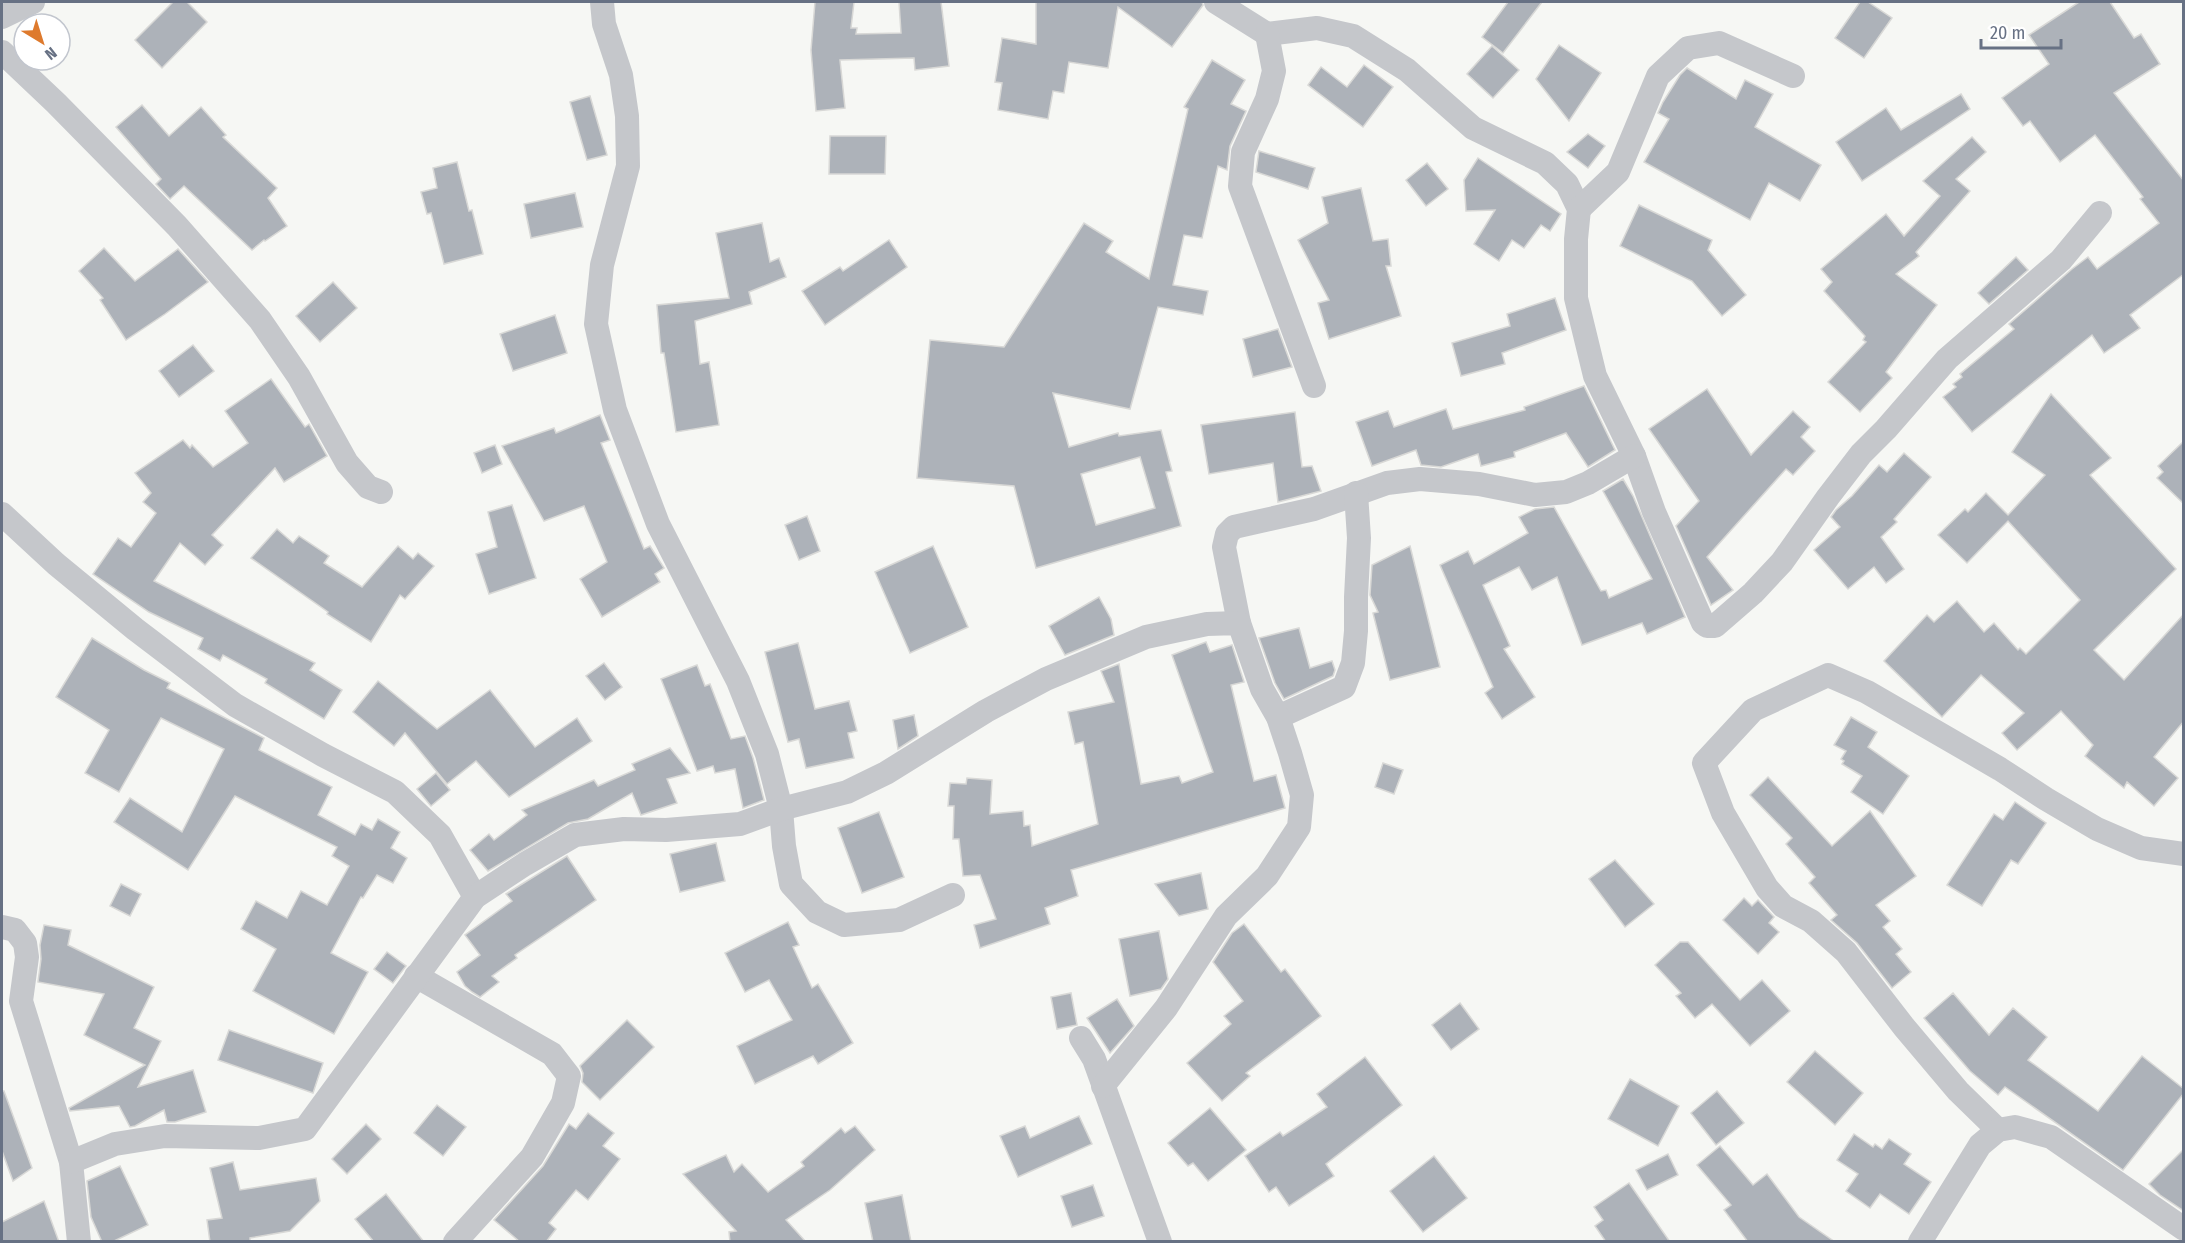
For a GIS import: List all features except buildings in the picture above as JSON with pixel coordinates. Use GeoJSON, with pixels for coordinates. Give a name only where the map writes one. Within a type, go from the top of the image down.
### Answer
{"type":"FeatureCollection","features":[{"type":"Feature","properties":{"kind":"street"},"geometry":{"type":"LineString","coordinates":[[2,17],[33,2]]}},
{"type":"Feature","properties":{"kind":"street"},"geometry":{"type":"LineString","coordinates":[[602,2],[604,24],[621,75],[627,116],[628,166],[602,266],[596,324],[615,410],[658,524],[746,699],[766,754],[781,809],[784,846],[791,884],[817,912],[844,925],[899,920],[953,895]]}},
{"type":"Feature","properties":{"kind":"street"},"geometry":{"type":"LineString","coordinates":[[1216,2],[1267,34],[1317,28],[1353,36],[1407,70],[1473,128],[1545,163],[1567,184],[1579,209],[1576,239],[1576,298],[1595,376],[1634,456],[1654,512],[1703,623],[1707,626],[1715,627],[1753,593],[1782,562],[1862,454],[1940,367],[2061,260],[2100,213]]}},
{"type":"Feature","properties":{"kind":"street"},"geometry":{"type":"LineString","coordinates":[[1267,34],[1274,71],[1267,99],[1243,152],[1240,186],[1314,386]]}},
{"type":"Feature","properties":{"kind":"street"},"geometry":{"type":"LineString","coordinates":[[1579,209],[1618,172],[1658,76],[1688,48],[1719,43],[1793,76]]}},
{"type":"Feature","properties":{"kind":"street"},"geometry":{"type":"LineString","coordinates":[[2,52],[57,104],[177,226],[260,321],[299,377],[347,463],[368,487],[381,492]]}},
{"type":"Feature","properties":{"kind":"street"},"geometry":{"type":"LineString","coordinates":[[1103,1086],[1166,1008],[1226,915],[1267,876],[1299,827],[1302,795],[1278,717],[1262,689],[1239,623],[1224,547],[1227,534],[1234,527],[1314,509],[1387,483],[1420,479],[1479,484],[1535,495],[1566,492],[1588,483],[1634,456]]}},
{"type":"Feature","properties":{"kind":"street"},"geometry":{"type":"LineString","coordinates":[[1278,717],[1344,687],[1353,663],[1359,538],[1356,493]]}},
{"type":"Feature","properties":{"kind":"street"},"geometry":{"type":"LineString","coordinates":[[2,514],[56,564],[126,622],[235,705],[323,755],[395,792],[440,835],[476,897]]}},
{"type":"Feature","properties":{"kind":"street"},"geometry":{"type":"LineString","coordinates":[[71,1162],[115,1144],[165,1136],[259,1138],[305,1129],[476,897],[525,864],[575,835],[624,829],[666,830],[740,824],[781,809],[847,792],[886,773],[986,711],[1047,679],[1146,637],[1207,624],[1239,623]]}},
{"type":"Feature","properties":{"kind":"street"},"geometry":{"type":"LineString","coordinates":[[1998,1130],[1958,1091],[1904,1028],[1846,952],[1811,921],[1783,906],[1767,888],[1723,813],[1704,763],[1754,710],[1828,675],[1867,692],[2000,769],[2046,800],[2097,829],[2141,848],[2184,854]]}},
{"type":"Feature","properties":{"kind":"street"},"geometry":{"type":"LineString","coordinates":[[2,927],[15,930],[25,943],[27,957],[21,1001],[71,1162],[79,1242]]}},
{"type":"Feature","properties":{"kind":"street"},"geometry":{"type":"LineString","coordinates":[[416,976],[552,1054],[569,1076],[563,1104],[532,1157],[455,1242]]}},
{"type":"Feature","properties":{"kind":"street"},"geometry":{"type":"LineString","coordinates":[[1081,1038],[1094,1059],[1160,1242]]}},
{"type":"Feature","properties":{"kind":"street"},"geometry":{"type":"LineString","coordinates":[[1920,1242],[1980,1144],[1998,1130],[2015,1127],[2052,1137],[2184,1229]]}}]}
